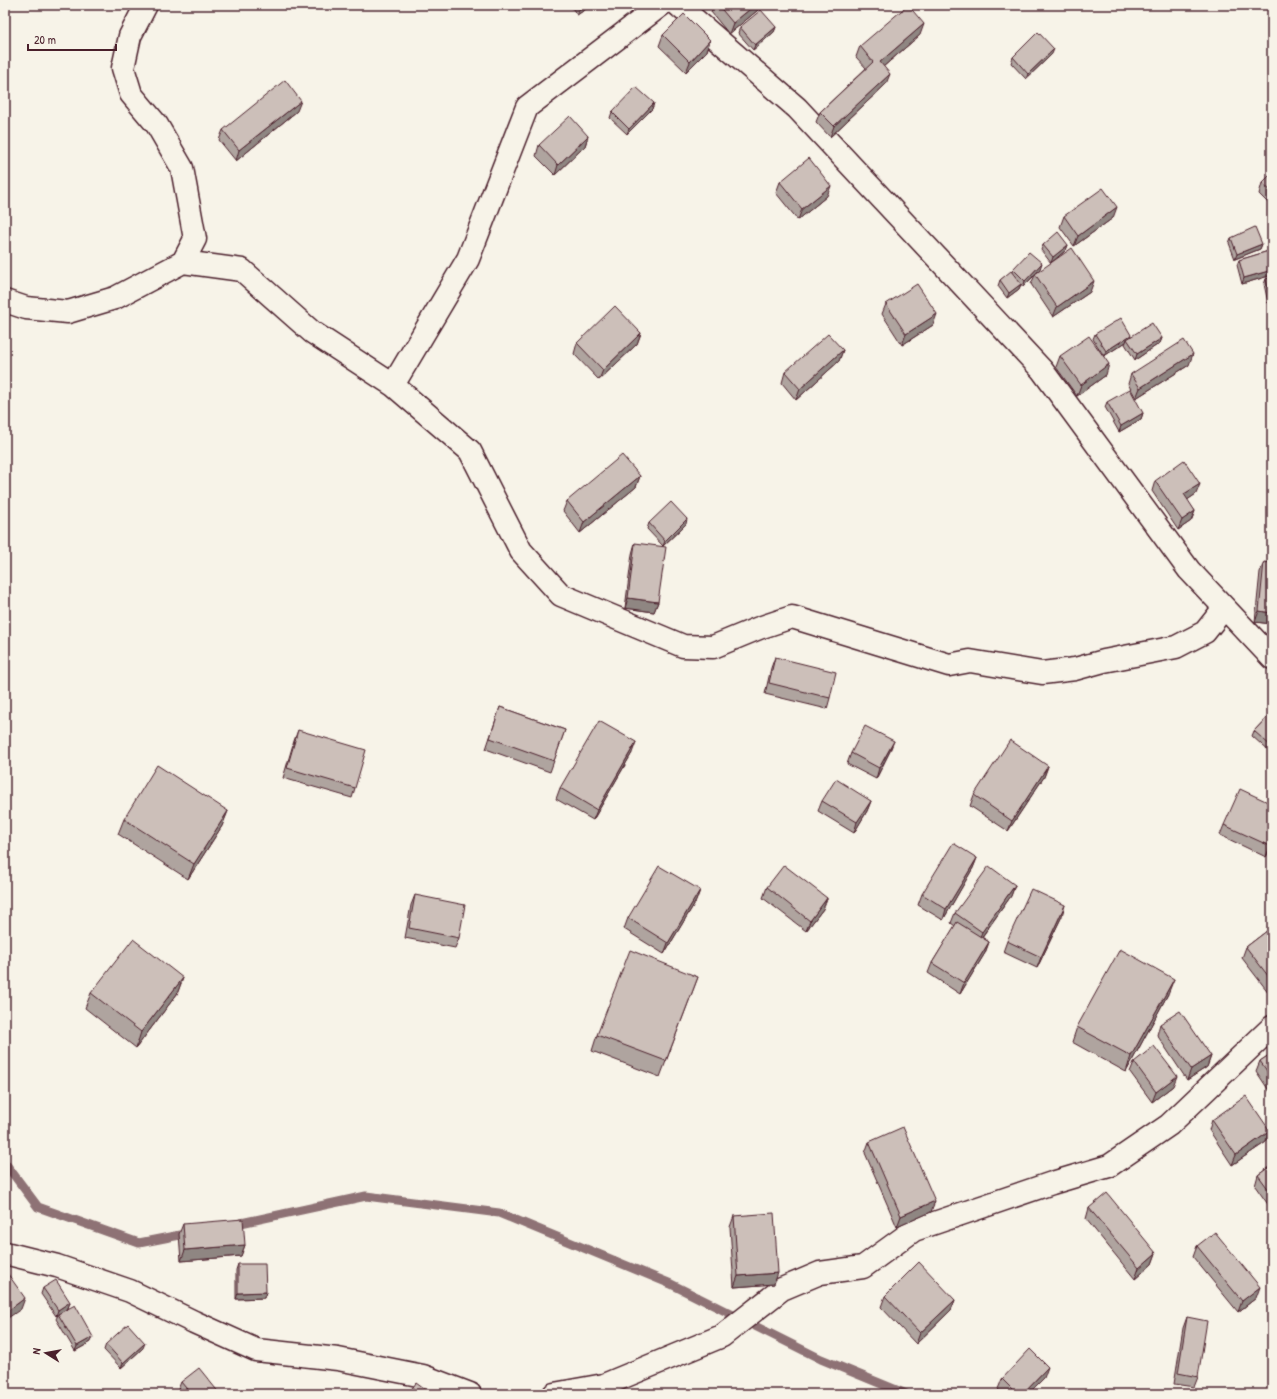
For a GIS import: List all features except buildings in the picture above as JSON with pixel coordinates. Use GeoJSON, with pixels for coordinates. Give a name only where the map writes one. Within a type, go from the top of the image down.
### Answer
{"type":"FeatureCollection","features":[{"type":"Feature","properties":{"kind":"street"},"geometry":{"type":"LineString","coordinates":[[5,300],[26,308],[68,312],[114,298],[183,262],[196,239],[182,168],[157,125],[131,94],[123,68],[130,36],[146,5]]}},
{"type":"Feature","properties":{"kind":"street"},"geometry":{"type":"LineString","coordinates":[[393,385],[468,259],[527,107],[661,5]]}},
{"type":"Feature","properties":{"kind":"street"},"geometry":{"type":"LineString","coordinates":[[678,5],[797,108],[1042,370],[1189,570],[1272,658]]}},
{"type":"Feature","properties":{"kind":"street"},"geometry":{"type":"LineString","coordinates":[[183,262],[242,270],[312,332],[393,385],[470,451],[521,551],[562,595],[683,646],[713,647],[759,628],[792,617],[949,665],[970,661],[1042,673],[1075,669],[1104,661],[1176,647],[1205,632],[1224,608]]}},
{"type":"Feature","properties":{"kind":"street"},"geometry":{"type":"LineString","coordinates":[[554,1394],[604,1385],[722,1336],[782,1289],[820,1273],[863,1267],[914,1230],[1052,1183],[1109,1166],[1169,1125],[1272,1028]]}},
{"type":"Feature","properties":{"kind":"street"},"geometry":{"type":"LineString","coordinates":[[5,1253],[57,1266],[130,1291],[256,1350],[338,1359],[423,1376],[470,1394]]}},
{"type":"Feature","properties":{"kind":"waterway"},"geometry":{"type":"LineString","coordinates":[[5,1163],[38,1207],[139,1243],[190,1233]]}},
{"type":"Feature","properties":{"kind":"waterway"},"geometry":{"type":"LineString","coordinates":[[232,1225],[366,1196],[499,1213],[671,1284],[821,1359],[906,1394]]}}]}
